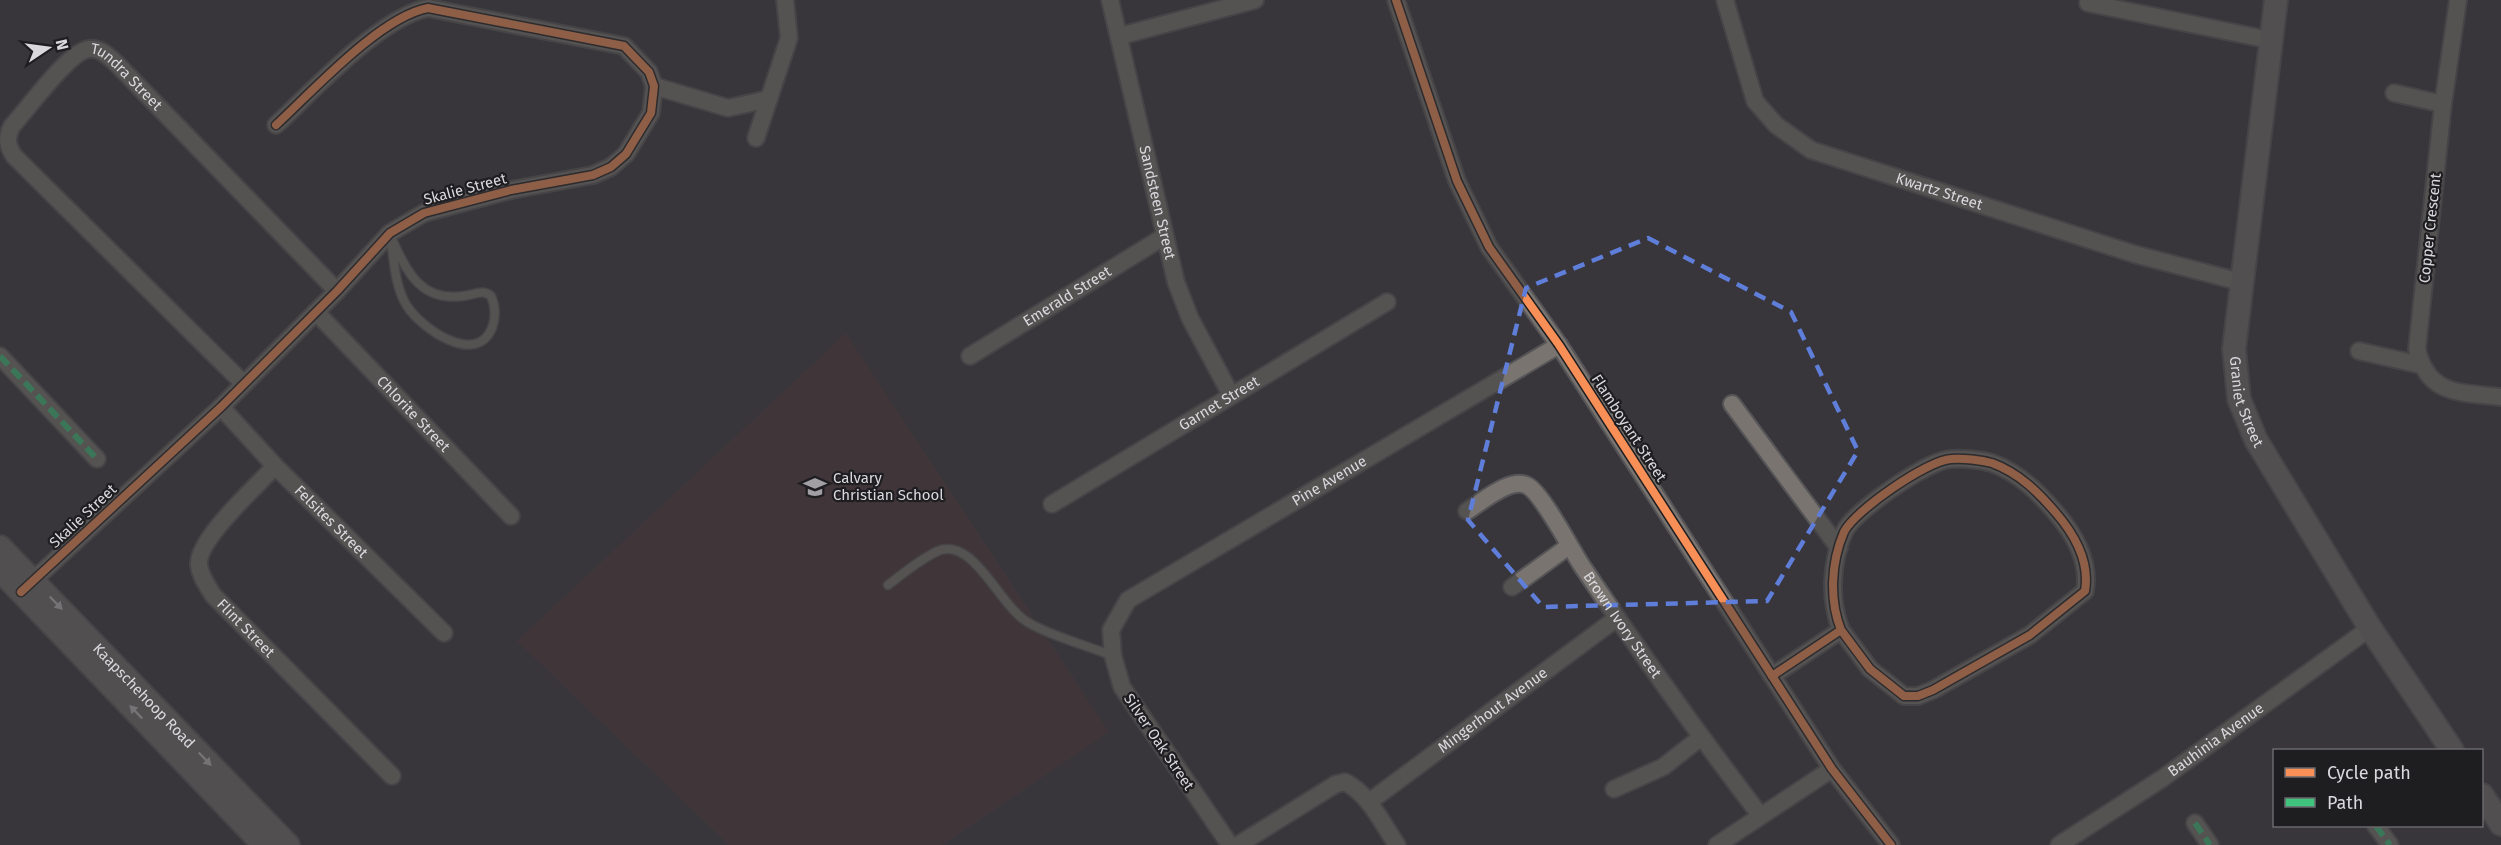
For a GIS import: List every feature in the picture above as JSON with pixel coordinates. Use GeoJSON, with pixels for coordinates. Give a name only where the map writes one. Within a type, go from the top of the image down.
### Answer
{"type":"FeatureCollection","features":[{"type":"Feature","properties":{"kind":"street"},"geometry":{"type":"LineString","coordinates":[[756,138],[789,38],[784,0]]}},
{"type":"Feature","properties":{"kind":"street","name":"Sandsteen Street"},"geometry":{"type":"LineString","coordinates":[[1110,0],[1176,282],[1190,318],[1231,395]]}},
{"type":"Feature","properties":{"kind":"street"},"geometry":{"type":"LineString","coordinates":[[1120,36],[1255,0]]}},
{"type":"Feature","properties":{"kind":"street","name":"Flamboyant Street"},"geometry":{"type":"LineString","coordinates":[[1396,0],[1457,181],[1489,247],[1559,345],[1832,769],[1891,845]]}},
{"type":"Feature","properties":{"kind":"street","name":"Kwartz Street"},"geometry":{"type":"LineString","coordinates":[[1725,0],[1755,101],[1776,125],[1811,150],[2123,250],[2241,282]]}},
{"type":"Feature","properties":{"kind":"street","name":"Graniet Street"},"geometry":{"type":"LineString","coordinates":[[2276,0],[2234,349],[2239,399],[2256,440],[2370,628],[2451,749]]}},
{"type":"Feature","properties":{"kind":"street","name":"Copper Crescent"},"geometry":{"type":"LineString","coordinates":[[2421,366],[2416,349],[2443,104],[2458,0]]}},
{"type":"Feature","properties":{"kind":"street"},"geometry":{"type":"LineString","coordinates":[[2088,3],[2270,39]]}},
{"type":"Feature","properties":{"kind":"street"},"geometry":{"type":"LineString","coordinates":[[276,125],[353,54],[399,17],[428,4],[624,46],[649,72],[654,86],[728,108],[769,99]]}},
{"type":"Feature","properties":{"kind":"street","name":"Tundra Street"},"geometry":{"type":"LineString","coordinates":[[244,384],[14,156],[9,148],[8,134],[12,126],[74,56],[91,48],[101,50],[117,64],[338,291]]}},
{"type":"Feature","properties":{"kind":"street","name":"Skalie Street"},"geometry":{"type":"LineString","coordinates":[[27,586],[221,407],[338,291],[390,234],[424,213],[511,190],[592,175],[611,167],[626,154],[651,113],[654,86]]}},
{"type":"Feature","properties":{"kind":"street"},"geometry":{"type":"LineString","coordinates":[[2394,93],[2443,104]]}},
{"type":"Feature","properties":{"kind":"street","name":"Emerald Street"},"geometry":{"type":"LineString","coordinates":[[970,356],[1165,236]]}},
{"type":"Feature","properties":{"kind":"street","name":"Garnet Street"},"geometry":{"type":"LineString","coordinates":[[1052,504],[1387,302]]}},
{"type":"Feature","properties":{"kind":"street","name":"Chlorite Street"},"geometry":{"type":"LineString","coordinates":[[316,312],[511,516]]}},
{"type":"Feature","properties":{"kind":"street","name":"Pine Avenue"},"geometry":{"type":"LineString","coordinates":[[1111,630],[1128,600],[1559,345]]}},
{"type":"Feature","properties":{"kind":"street"},"geometry":{"type":"LineString","coordinates":[[2359,351],[2421,366],[2430,380],[2452,391],[2501,397]]}},
{"type":"Feature","properties":{"kind":"street"},"geometry":{"type":"LineString","coordinates":[[0,356],[97,459]]}},
{"type":"Feature","properties":{"kind":"street"},"geometry":{"type":"LineString","coordinates":[[1732,404],[1839,548]]}},
{"type":"Feature","properties":{"kind":"street","name":"Felsites Street"},"geometry":{"type":"LineString","coordinates":[[221,407],[275,466],[444,633]]}},
{"type":"Feature","properties":{"kind":"street"},"geometry":{"type":"LineString","coordinates":[[1950,458],[1992,463],[2031,484],[2065,523],[2083,556],[2088,575],[2085,591],[2030,635],[1960,676],[1917,696],[1904,696],[1885,684],[1870,669],[1841,630],[1836,619],[1833,585],[1839,548],[1845,531],[1853,519],[1877,499],[1925,469],[1950,458]]}},
{"type":"Feature","properties":{"kind":"street","name":"Flint Street"},"geometry":{"type":"LineString","coordinates":[[275,466],[213,533],[203,549],[199,563],[203,579],[213,595],[392,776]]}},
{"type":"Feature","properties":{"kind":"street","name":"Brown Ivory Street"},"geometry":{"type":"LineString","coordinates":[[1467,511],[1505,488],[1517,484],[1528,486],[1538,497],[1617,618],[1700,738],[1760,815]]}},
{"type":"Feature","properties":{"kind":"street"},"geometry":{"type":"LineString","coordinates":[[1512,587],[1569,546]]}},
{"type":"Feature","properties":{"kind":"street","name":"Kaapschehoop Road"},"geometry":{"type":"LineString","coordinates":[[0,547],[27,586],[264,845]]}},
{"type":"Feature","properties":{"kind":"street","name":"Kaapschehoop Road"},"geometry":{"type":"LineString","coordinates":[[0,570],[27,586],[288,845]]}},
{"type":"Feature","properties":{"kind":"street","name":"Mingerhout Avenue"},"geometry":{"type":"LineString","coordinates":[[1369,802],[1617,618]]}},
{"type":"Feature","properties":{"kind":"street","name":"Bauhinia Avenue"},"geometry":{"type":"LineString","coordinates":[[2059,845],[2163,778],[2370,628]]}},
{"type":"Feature","properties":{"kind":"street","name":"Silver Oak Street"},"geometry":{"type":"LineString","coordinates":[[1111,630],[1113,656],[1122,687],[1230,845]]}},
{"type":"Feature","properties":{"kind":"street"},"geometry":{"type":"LineString","coordinates":[[1772,676],[1841,630]]}},
{"type":"Feature","properties":{"kind":"street"},"geometry":{"type":"LineString","coordinates":[[1614,789],[1663,767],[1700,738]]}},
{"type":"Feature","properties":{"kind":"street"},"geometry":{"type":"LineString","coordinates":[[1717,845],[1832,769]]}},
{"type":"Feature","properties":{"kind":"street"},"geometry":{"type":"LineString","coordinates":[[1238,845],[1336,784],[1344,782],[1354,786],[1369,802],[1397,845]]}},
{"type":"Feature","properties":{"kind":"street"},"geometry":{"type":"LineString","coordinates":[[2483,798],[2501,824]]}},
{"type":"Feature","properties":{"kind":"street"},"geometry":{"type":"LineString","coordinates":[[2195,823],[2210,845]]}},
{"type":"Feature","properties":{"kind":"street"},"geometry":{"type":"LineString","coordinates":[[2377,827],[2390,845]]}},
{"type":"Feature","properties":{"kind":"lane"},"geometry":{"type":"LineString","coordinates":[[390,234],[408,272],[426,289],[448,298],[483,292],[491,296],[495,310],[494,322],[483,341],[473,345],[448,341],[407,306],[401,294],[390,234]]}},
{"type":"Feature","properties":{"kind":"lane"},"geometry":{"type":"LineString","coordinates":[[888,585],[940,550],[954,549],[977,563],[1006,605],[1025,621],[1113,656]]}},
{"type":"Feature","properties":{"kind":"highlighted area"},"geometry":{"type":"Polygon","coordinates":[[[1648,238],[1791,312],[1858,451],[1767,601],[1543,607],[1468,520],[1526,288],[1648,238]]]}},
{"type":"Feature","properties":{"kind":"shaded area","name":"Calvary Christian School"},"geometry":{"type":"Polygon","coordinates":[[[846,333],[1109,732],[942,845],[729,845],[517,641],[846,333]]]}},
{"type":"Feature","properties":{"kind":"marked path"},"geometry":{"type":"LineString","coordinates":[[0,356],[97,459]]}},
{"type":"Feature","properties":{"kind":"marked path"},"geometry":{"type":"LineString","coordinates":[[2195,823],[2210,845]]}},
{"type":"Feature","properties":{"kind":"marked path"},"geometry":{"type":"LineString","coordinates":[[2377,827],[2390,845]]}},
{"type":"Feature","properties":{"kind":"cycle path"},"geometry":{"type":"LineString","coordinates":[[1396,0],[1457,181],[1489,247],[1559,345],[1832,769],[1891,845]]}},
{"type":"Feature","properties":{"kind":"cycle path"},"geometry":{"type":"LineString","coordinates":[[21,592],[221,407],[337,291],[390,233],[424,213],[511,190],[593,175],[611,167],[626,154],[651,113],[654,86],[649,72],[624,46],[428,8],[409,14],[369,40],[328,75],[276,125]]}},
{"type":"Feature","properties":{"kind":"cycle path"},"geometry":{"type":"LineString","coordinates":[[1772,676],[1841,630],[1870,669],[1904,696],[1918,696],[1933,690],[2030,635],[2085,591],[2085,570],[2080,549],[2063,521],[2042,498],[2027,484],[2002,467],[1988,462],[1961,459],[1940,462],[1910,477],[1876,500],[1844,532],[1836,556],[1833,581],[1833,594],[1841,630]]}},
{"type":"Feature","properties":{"kind":"place","name":"Calvary Christian School"},"geometry":{"type":"Point","coordinates":[815,487]}}]}
